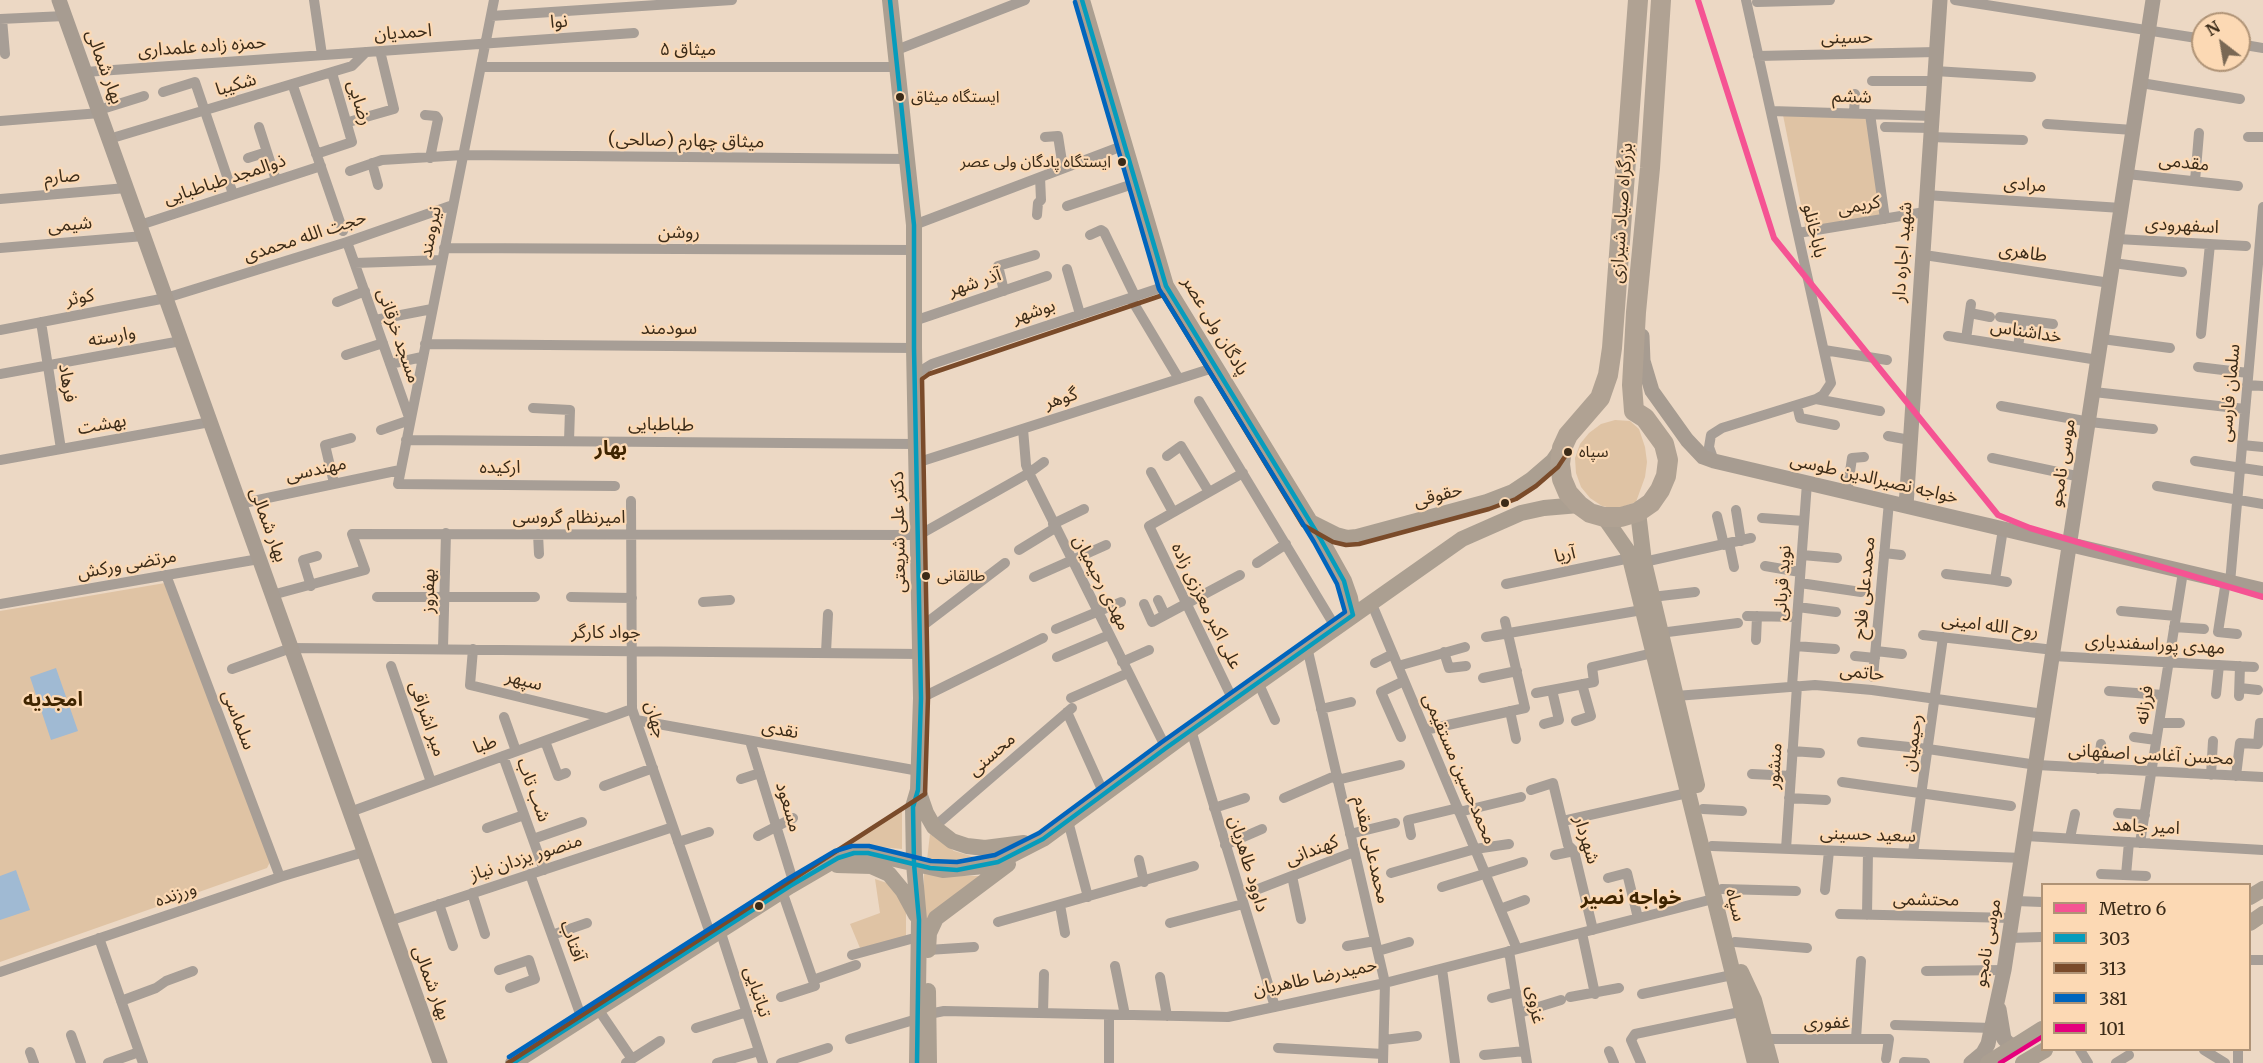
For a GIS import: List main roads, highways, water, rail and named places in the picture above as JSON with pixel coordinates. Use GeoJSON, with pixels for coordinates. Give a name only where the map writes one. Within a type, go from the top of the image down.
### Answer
{"type":"FeatureCollection","features":[{"type":"Feature","properties":{"kind":"highway","name":"بزرگراه صیاد شیرازی"},"geometry":{"type":"LineString","coordinates":[[1562,448],[1576,424],[1596,403],[1605,387],[1612,348],[1638,0]]}},
{"type":"Feature","properties":{"kind":"highway","name":"بزرگراه صیاد شیرازی"},"geometry":{"type":"LineString","coordinates":[[1638,512],[1651,503],[1660,490],[1666,476],[1668,460],[1664,444],[1655,430],[1645,418],[1634,411],[1632,385],[1661,0]]}},
{"type":"Feature","properties":{"kind":"highway"},"geometry":{"type":"LineString","coordinates":[[1562,448],[1560,464],[1562,479],[1568,494],[1579,505],[1590,513],[1604,517],[1621,517],[1638,512]]}},
{"type":"Feature","properties":{"kind":"main road","name":"بهار شمالی"},"geometry":{"type":"LineString","coordinates":[[59,0],[440,1063]]}},
{"type":"Feature","properties":{"kind":"main road","name":"دکتر علی شریعتی"},"geometry":{"type":"LineString","coordinates":[[890,0],[914,225],[914,375],[921,627],[919,771],[918,789],[913,807],[914,864],[923,943],[923,1017],[929,1063]]}},
{"type":"Feature","properties":{"kind":"main road","name":"پادگان ولی عصر"},"geometry":{"type":"LineString","coordinates":[[1082,0],[1166,286],[1310,521],[1344,581],[1353,615]]}},
{"type":"Feature","properties":{"kind":"main road","name":"شهید اجاره دار"},"geometry":{"type":"LineString","coordinates":[[1906,506],[1940,0]]}},
{"type":"Feature","properties":{"kind":"main road","name":"موسی نامجو"},"geometry":{"type":"LineString","coordinates":[[1971,1063],[1986,1048],[1992,1028],[2016,901],[2153,0]]}},
{"type":"Feature","properties":{"kind":"main road","name":"خواجه نصیرالدین طوسی"},"geometry":{"type":"LineString","coordinates":[[1640,280],[1643,361],[1652,391],[1687,440],[1703,457],[2183,572],[2227,585],[2263,590]]}},
{"type":"Feature","properties":{"kind":"main road","name":"حقوقی"},"geometry":{"type":"LineString","coordinates":[[1310,521],[1336,535],[1357,537],[1488,502],[1513,492],[1531,480],[1553,461],[1562,448]]}},
{"type":"Feature","properties":{"kind":"main road"},"geometry":{"type":"LineString","coordinates":[[513,1063],[788,887],[846,854],[861,852],[943,870],[984,867],[1043,839],[1307,647],[1471,535],[1521,513],[1544,508],[1579,505]]}},
{"type":"Feature","properties":{"kind":"main road","name":"سپاه"},"geometry":{"type":"LineString","coordinates":[[1638,512],[1637,560],[1647,603],[1653,653],[1687,793],[1735,942],[1736,974],[1763,1063]]}},
{"type":"Feature","properties":{"kind":"main road","name":"سپاه"},"geometry":{"type":"LineString","coordinates":[[1604,517],[1627,550],[1637,560]]}},
{"type":"Feature","properties":{"kind":"main road","name":"سپاه"},"geometry":{"type":"LineString","coordinates":[[1647,603],[1660,633],[1712,846],[1718,894],[1755,1063]]}},
{"type":"Feature","properties":{"kind":"main road"},"geometry":{"type":"LineString","coordinates":[[918,789],[926,813],[934,827],[952,841],[976,848],[997,848],[1043,839]]}},
{"type":"Feature","properties":{"kind":"main road","name":"دکتر علی شریعتی"},"geometry":{"type":"LineString","coordinates":[[923,943],[936,918],[1043,839]]}},
{"type":"Feature","properties":{"kind":"main road"},"geometry":{"type":"LineString","coordinates":[[824,865],[871,866],[889,874],[903,891],[919,920]]}},
{"type":"Feature","properties":{"kind":"main road"},"geometry":{"type":"LineString","coordinates":[[1736,974],[1735,1013],[1748,1063]]}},
{"type":"Feature","properties":{"kind":"main road"},"geometry":{"type":"LineString","coordinates":[[1736,974],[1754,1000],[1771,1063]]}},
{"type":"Feature","properties":{"kind":"main road","name":"موسی نامجو"},"geometry":{"type":"LineString","coordinates":[[1998,1003],[2004,1039],[2010,1045],[2017,1045]]}},
{"type":"Feature","properties":{"kind":"main road","name":"دکتر علی شریعتی"},"geometry":{"type":"LineString","coordinates":[[917,1063],[923,1017]]}},
{"type":"Feature","properties":{"kind":"main road"},"geometry":{"type":"LineString","coordinates":[[1988,1063],[2041,1030]]}},
{"type":"Feature","properties":{"kind":"main road"},"geometry":{"type":"LineString","coordinates":[[2023,1063],[2043,1051]]}},
{"type":"Feature","properties":{"kind":"water"},"geometry":{"type":"Polygon","coordinates":[[[56,668],[78,731],[51,740],[30,677],[56,668]]]}},
{"type":"Feature","properties":{"kind":"water"},"geometry":{"type":"Polygon","coordinates":[[[16,870],[30,910],[0,920],[0,876],[16,870]]]}},
{"type":"Feature","properties":{"kind":"metro line","name":"6"},"geometry":{"type":"LineString","coordinates":[[1698,0],[1774,238],[1998,515],[2030,528],[2263,597]]}},
{"type":"Feature","properties":{"kind":"place","name":"ایستگاه میثاق"},"geometry":{"type":"Point","coordinates":[900,97]}},
{"type":"Feature","properties":{"kind":"place","name":"ایستگاه پادگان ولی عصر"},"geometry":{"type":"Point","coordinates":[1122,162]}},
{"type":"Feature","properties":{"kind":"place","name":"سپاه"},"geometry":{"type":"Point","coordinates":[1568,452]}},
{"type":"Feature","properties":{"kind":"place","name":"طالقانی"},"geometry":{"type":"Point","coordinates":[926,576]}},
{"type":"Feature","properties":{"kind":"district","name":"بهار"},"geometry":{"type":"Point","coordinates":[611,449]}},
{"type":"Feature","properties":{"kind":"district","name":"امجدیه"},"geometry":{"type":"Point","coordinates":[53,700]}},
{"type":"Feature","properties":{"kind":"district","name":"خواجه نصیر"},"geometry":{"type":"Point","coordinates":[1631,898]}}]}
